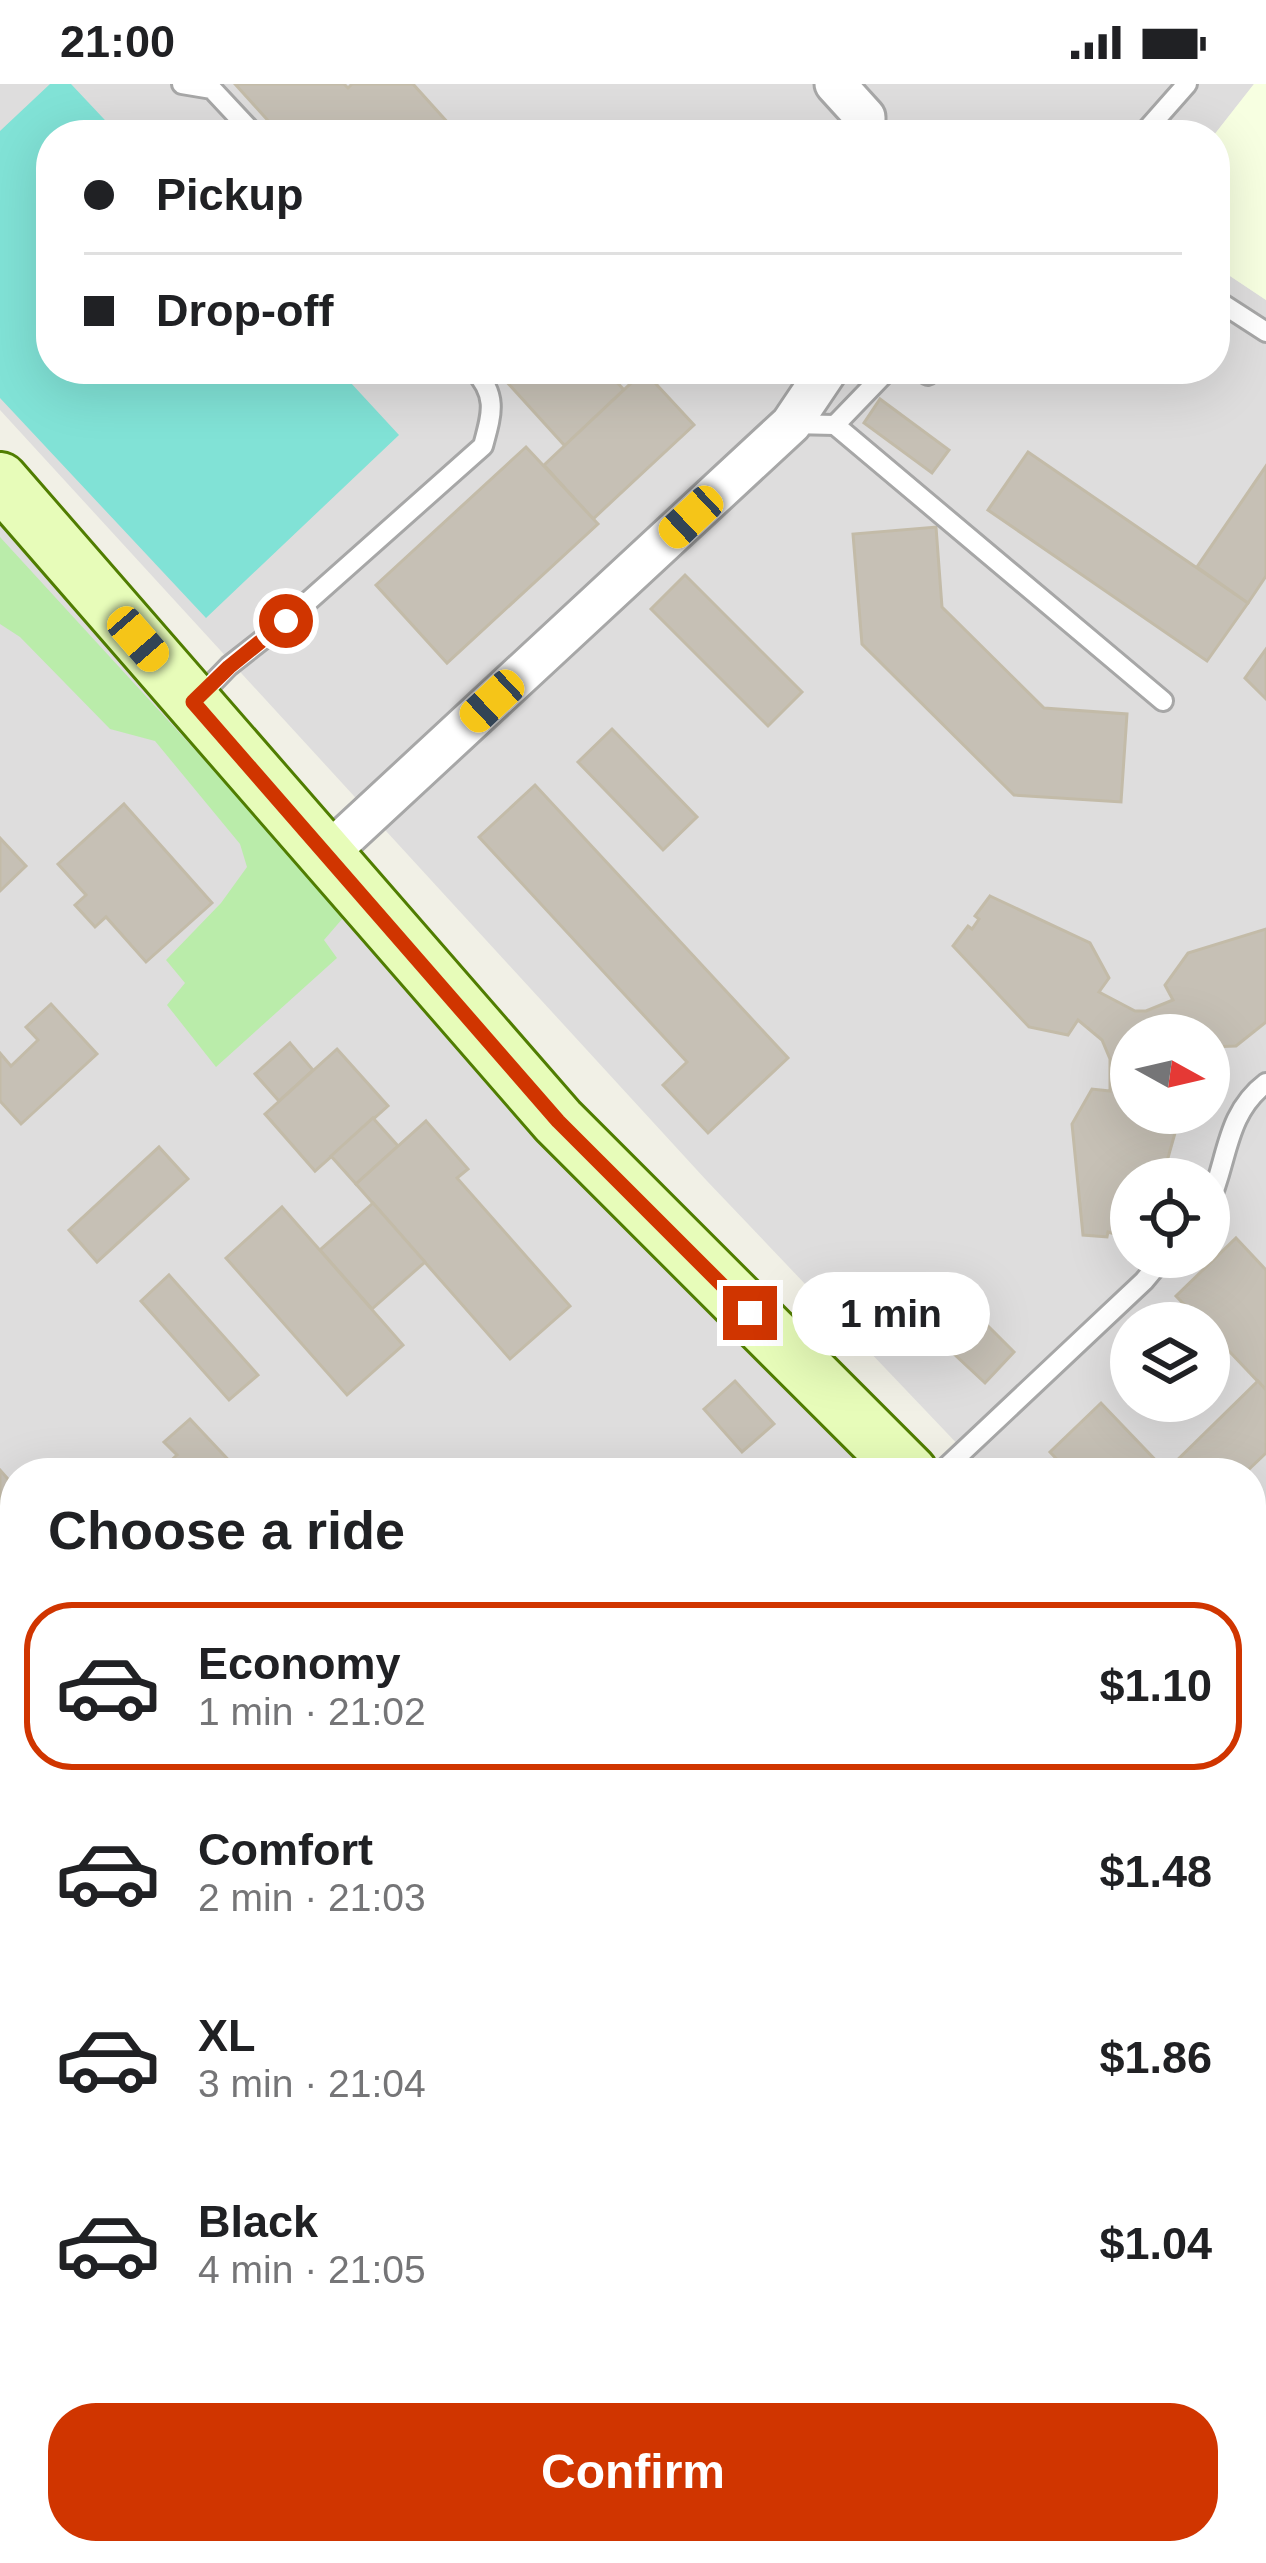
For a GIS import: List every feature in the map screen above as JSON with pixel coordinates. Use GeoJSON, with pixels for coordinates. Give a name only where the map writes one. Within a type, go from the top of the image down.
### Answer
{"type":"FeatureCollection","features":[{"type":"Feature","properties":{"kind":"street"},"geometry":{"type":"LineString","coordinates":[[836,84],[865,120]]}},
{"type":"Feature","properties":{"kind":"street"},"geometry":{"type":"LineString","coordinates":[[326,855],[791,424],[818,384]]}},
{"type":"Feature","properties":{"kind":"street"},"geometry":{"type":"LineString","coordinates":[[0,480],[558,1121],[895,1458]]}},
{"type":"Feature","properties":{"kind":"lane"},"geometry":{"type":"LineString","coordinates":[[182,84],[212,89],[241,120]]}},
{"type":"Feature","properties":{"kind":"lane"},"geometry":{"type":"LineString","coordinates":[[1155,120],[1187,84]]}},
{"type":"Feature","properties":{"kind":"lane"},"geometry":{"type":"LineString","coordinates":[[1230,309],[1266,332]]}},
{"type":"Feature","properties":{"kind":"lane"},"geometry":{"type":"LineString","coordinates":[[193,702],[483,446],[492,414],[487,384]]}},
{"type":"Feature","properties":{"kind":"lane"},"geometry":{"type":"LineString","coordinates":[[835,425],[875,384]]}},
{"type":"Feature","properties":{"kind":"lane"},"geometry":{"type":"LineString","coordinates":[[791,424],[835,425],[1163,701]]}},
{"type":"Feature","properties":{"kind":"lane"},"geometry":{"type":"LineString","coordinates":[[1221,1158],[1250,1095],[1266,1083]]}},
{"type":"Feature","properties":{"kind":"lane"},"geometry":{"type":"LineString","coordinates":[[956,1458],[1146,1278]]}},
{"type":"Feature","properties":{"kind":"shaded area"},"geometry":{"type":"Polygon","coordinates":[[[0,84],[1254,84],[1226,120],[36,120],[36,384],[1230,384],[1230,276],[1266,300],[1266,1458],[971,1458],[707,1181],[0,410],[0,84]]]}},
{"type":"Feature","properties":{"kind":"shaded area"},"geometry":{"type":"Polygon","coordinates":[[[50,84],[71,84],[105,120],[36,120],[36,384],[352,384],[399,435],[206,618],[0,398],[0,131],[50,84]]]}},
{"type":"Feature","properties":{"kind":"shaded area"},"geometry":{"type":"Polygon","coordinates":[[[1254,84],[1266,84],[1266,300],[1230,276],[1230,120],[1226,120],[1254,84]]]}},
{"type":"Feature","properties":{"kind":"shaded area"},"geometry":{"type":"Polygon","coordinates":[[[0,520],[855,1458],[0,1458],[0,520]]]}},
{"type":"Feature","properties":{"kind":"green space"},"geometry":{"type":"Polygon","coordinates":[[[0,537],[329,896],[343,918],[324,940],[337,958],[216,1067],[167,1005],[185,983],[166,960],[221,903],[247,867],[240,844],[155,741],[110,729],[20,637],[0,624],[0,537]]]}},
{"type":"Feature","properties":{"kind":"building"},"geometry":{"type":"Polygon","coordinates":[[[235,84],[344,84],[348,88],[352,84],[413,84],[445,120],[267,120],[235,84]]]}},
{"type":"Feature","properties":{"kind":"building"},"geometry":{"type":"Polygon","coordinates":[[[509,384],[619,384],[624,390],[565,446],[509,384]]]}},
{"type":"Feature","properties":{"kind":"building"},"geometry":{"type":"Polygon","coordinates":[[[630,384],[656,384],[694,425],[593,519],[544,465],[630,384]]]}},
{"type":"Feature","properties":{"kind":"building"},"geometry":{"type":"Polygon","coordinates":[[[880,399],[949,450],[932,473],[864,423],[880,399]]]}},
{"type":"Feature","properties":{"kind":"building"},"geometry":{"type":"Polygon","coordinates":[[[526,447],[598,524],[447,663],[376,585],[526,447]]]}},
{"type":"Feature","properties":{"kind":"building"},"geometry":{"type":"Polygon","coordinates":[[[1028,452],[1248,603],[1207,661],[988,510],[1028,452]]]}},
{"type":"Feature","properties":{"kind":"building"},"geometry":{"type":"Polygon","coordinates":[[[1266,466],[1266,576],[1248,603],[1197,567],[1266,466]]]}},
{"type":"Feature","properties":{"kind":"building"},"geometry":{"type":"Polygon","coordinates":[[[936,527],[942,607],[1044,708],[1127,714],[1121,802],[1014,795],[862,644],[853,534],[936,527]]]}},
{"type":"Feature","properties":{"kind":"building"},"geometry":{"type":"Polygon","coordinates":[[[685,575],[802,692],[768,726],[651,609],[685,575]]]}},
{"type":"Feature","properties":{"kind":"building"},"geometry":{"type":"Polygon","coordinates":[[[1266,649],[1266,699],[1245,678],[1266,649]]]}},
{"type":"Feature","properties":{"kind":"building"},"geometry":{"type":"Polygon","coordinates":[[[612,729],[697,817],[663,850],[578,762],[612,729]]]}},
{"type":"Feature","properties":{"kind":"building"},"geometry":{"type":"Polygon","coordinates":[[[535,785],[788,1058],[708,1133],[663,1085],[687,1062],[479,837],[535,785]]]}},
{"type":"Feature","properties":{"kind":"building"},"geometry":{"type":"Polygon","coordinates":[[[124,804],[212,903],[146,962],[106,917],[95,927],[75,905],[86,895],[58,864],[124,804]]]}},
{"type":"Feature","properties":{"kind":"building"},"geometry":{"type":"Polygon","coordinates":[[[0,838],[26,866],[0,891],[0,838]]]}},
{"type":"Feature","properties":{"kind":"building"},"geometry":{"type":"Polygon","coordinates":[[[990,896],[1090,943],[1109,978],[1099,992],[1135,1011],[1173,1000],[1165,985],[1188,953],[1266,929],[1266,1022],[1230,1046],[1230,1014],[1110,1014],[1110,1059],[1102,1040],[1078,1020],[1068,1035],[1029,1027],[953,946],[968,926],[972,929],[979,919],[975,916],[990,896]]]}},
{"type":"Feature","properties":{"kind":"building"},"geometry":{"type":"Polygon","coordinates":[[[51,1004],[97,1054],[21,1124],[0,1101],[0,1053],[11,1066],[38,1040],[26,1027],[51,1004]]]}},
{"type":"Feature","properties":{"kind":"building"},"geometry":{"type":"Polygon","coordinates":[[[290,1043],[313,1070],[279,1101],[255,1074],[290,1043]]]}},
{"type":"Feature","properties":{"kind":"building"},"geometry":{"type":"Polygon","coordinates":[[[337,1049],[388,1106],[315,1171],[265,1114],[337,1049]]]}},
{"type":"Feature","properties":{"kind":"building"},"geometry":{"type":"Polygon","coordinates":[[[1092,1089],[1110,1091],[1110,1134],[1175,1134],[1168,1158],[1110,1158],[1107,1237],[1083,1235],[1072,1124],[1092,1089]]]}},
{"type":"Feature","properties":{"kind":"building"},"geometry":{"type":"Polygon","coordinates":[[[373,1118],[398,1146],[356,1184],[331,1156],[373,1118]]]}},
{"type":"Feature","properties":{"kind":"building"},"geometry":{"type":"Polygon","coordinates":[[[426,1121],[468,1169],[457,1178],[570,1306],[510,1359],[356,1184],[426,1121]]]}},
{"type":"Feature","properties":{"kind":"building"},"geometry":{"type":"Polygon","coordinates":[[[159,1147],[188,1179],[97,1262],[69,1230],[159,1147]]]}},
{"type":"Feature","properties":{"kind":"building"},"geometry":{"type":"Polygon","coordinates":[[[373,1203],[425,1262],[372,1309],[320,1250],[373,1203]]]}},
{"type":"Feature","properties":{"kind":"building"},"geometry":{"type":"Polygon","coordinates":[[[282,1207],[403,1345],[347,1395],[226,1258],[282,1207]]]}},
{"type":"Feature","properties":{"kind":"building"},"geometry":{"type":"Polygon","coordinates":[[[1236,1238],[1266,1270],[1266,1390],[1230,1352],[1230,1302],[1182,1302],[1176,1296],[1195,1278],[1230,1278],[1230,1244],[1236,1238]]]}},
{"type":"Feature","properties":{"kind":"building"},"geometry":{"type":"Polygon","coordinates":[[[169,1275],[258,1375],[229,1400],[141,1301],[169,1275]]]}},
{"type":"Feature","properties":{"kind":"building"},"geometry":{"type":"Polygon","coordinates":[[[984,1322],[1014,1352],[985,1383],[954,1354],[984,1322]]]}},
{"type":"Feature","properties":{"kind":"building"},"geometry":{"type":"Polygon","coordinates":[[[735,1381],[774,1424],[742,1452],[704,1409],[735,1381]]]}},
{"type":"Feature","properties":{"kind":"building"},"geometry":{"type":"Polygon","coordinates":[[[1258,1381],[1266,1390],[1266,1453],[1261,1458],[1179,1458],[1216,1422],[1230,1422],[1230,1408],[1258,1381]]]}},
{"type":"Feature","properties":{"kind":"building"},"geometry":{"type":"Polygon","coordinates":[[[1101,1403],[1110,1412],[1110,1422],[1119,1422],[1154,1458],[1056,1458],[1050,1452],[1101,1403]]]}},
{"type":"Feature","properties":{"kind":"building"},"geometry":{"type":"Polygon","coordinates":[[[190,1419],[227,1458],[174,1458],[177,1455],[164,1442],[190,1419]]]}},
{"type":"Feature","properties":{"kind":"route"},"geometry":{"type":"LineString","coordinates":[[286,621],[193,702],[558,1121],[750,1313]]}}]}
